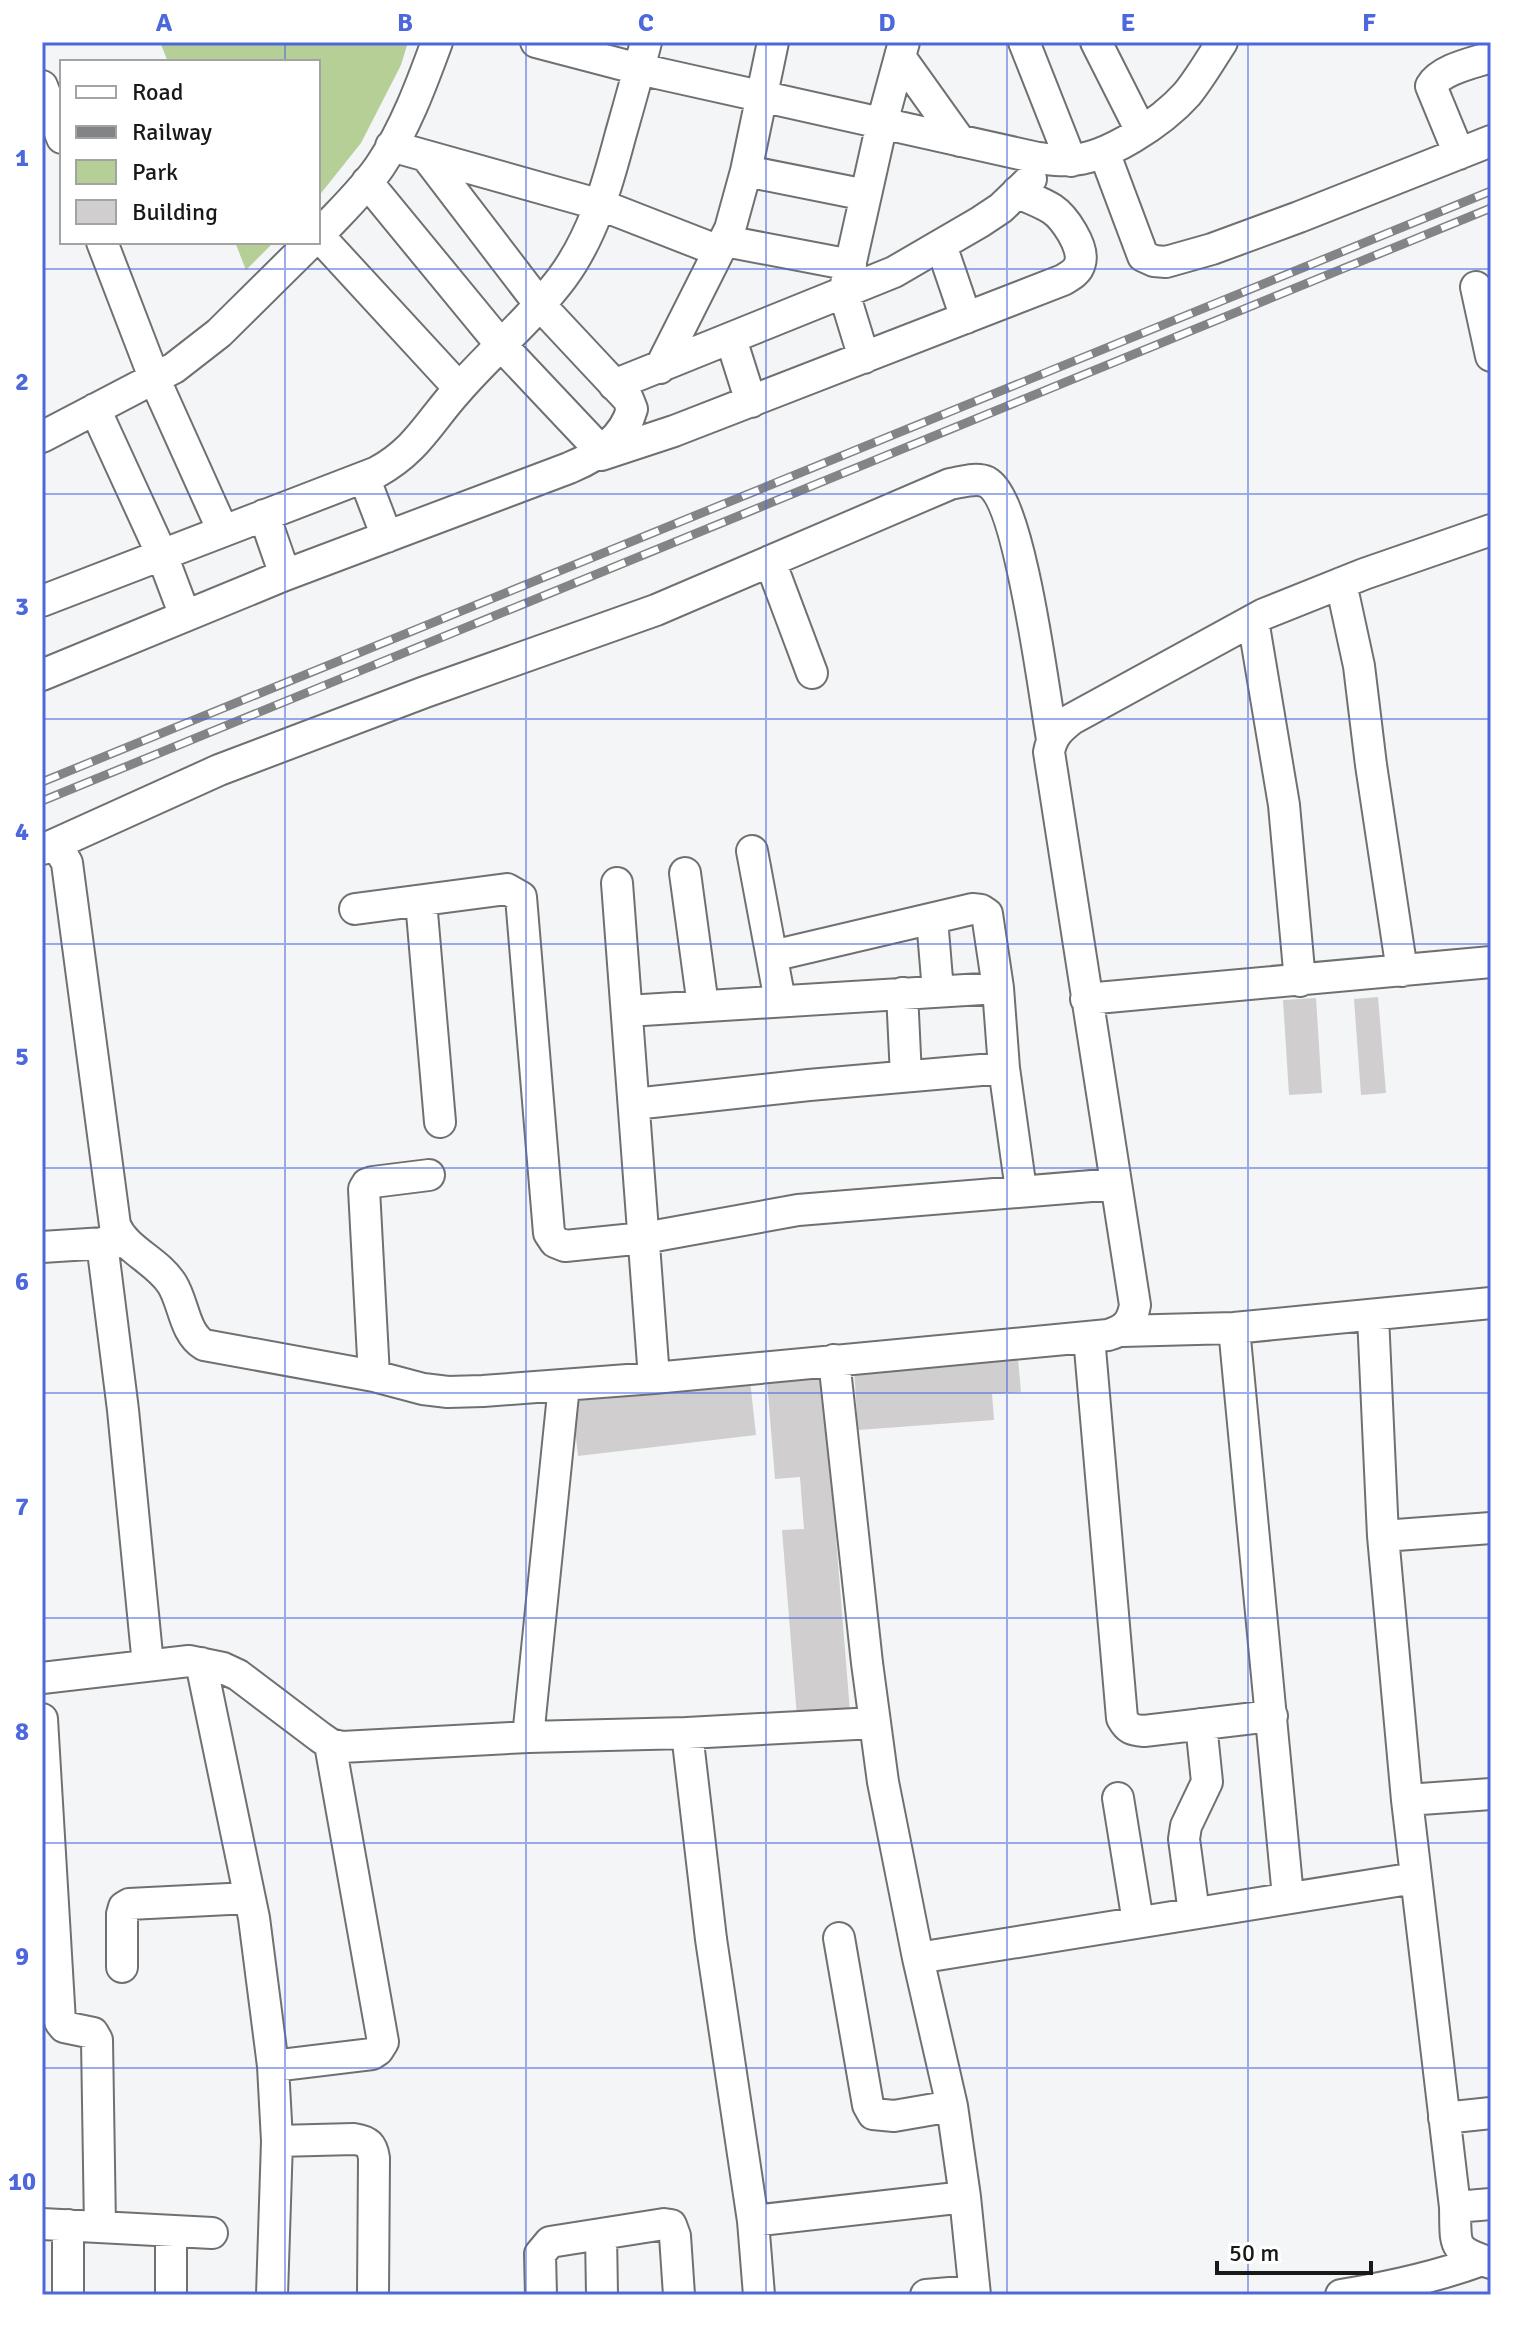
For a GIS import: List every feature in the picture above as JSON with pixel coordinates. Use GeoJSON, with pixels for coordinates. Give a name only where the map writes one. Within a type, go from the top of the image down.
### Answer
{"type":"FeatureCollection","features":[{"type":"Feature","properties":{"kind":"street"},"geometry":{"type":"LineString","coordinates":[[320,233],[378,169],[405,120],[437,42]]}},
{"type":"Feature","properties":{"kind":"street"},"geometry":{"type":"LineString","coordinates":[[536,42],[642,55],[763,97],[1038,158],[1062,160],[1104,152],[1141,131],[1180,101],[1213,47]]}},
{"type":"Feature","properties":{"kind":"street"},"geometry":{"type":"LineString","coordinates":[[660,368],[722,246],[746,171],[773,42]]}},
{"type":"Feature","properties":{"kind":"street"},"geometry":{"type":"LineString","coordinates":[[1024,42],[1062,160]]}},
{"type":"Feature","properties":{"kind":"street"},"geometry":{"type":"LineString","coordinates":[[1096,42],[1141,131]]}},
{"type":"Feature","properties":{"kind":"street"},"geometry":{"type":"LineString","coordinates":[[902,50],[960,141]]}},
{"type":"Feature","properties":{"kind":"street"},"geometry":{"type":"LineString","coordinates":[[864,358],[848,279],[882,123],[902,50]]}},
{"type":"Feature","properties":{"kind":"street"},"geometry":{"type":"LineString","coordinates":[[42,601],[364,477],[392,464],[408,451],[459,388],[540,305],[571,265],[601,205],[642,55]]}},
{"type":"Feature","properties":{"kind":"street"},"geometry":{"type":"LineString","coordinates":[[1459,154],[1431,86],[1450,71],[1491,57]]}},
{"type":"Feature","properties":{"kind":"street"},"geometry":{"type":"LineString","coordinates":[[42,86],[60,133]]}},
{"type":"Feature","properties":{"kind":"street"},"geometry":{"type":"LineString","coordinates":[[1104,152],[1143,256],[1166,262],[1212,249],[1491,141]]}},
{"type":"Feature","properties":{"kind":"street"},"geometry":{"type":"LineString","coordinates":[[391,146],[601,205],[722,246],[848,279]]}},
{"type":"Feature","properties":{"kind":"street"},"geometry":{"type":"LineString","coordinates":[[426,156],[540,305],[628,399],[632,409],[629,420],[596,455]]}},
{"type":"Feature","properties":{"kind":"street"},"geometry":{"type":"LineString","coordinates":[[614,385],[731,339],[848,279],[894,272],[1001,208],[1017,192],[1062,160]]}},
{"type":"Feature","properties":{"kind":"street"},"geometry":{"type":"LineString","coordinates":[[746,171],[866,195]]}},
{"type":"Feature","properties":{"kind":"street"},"geometry":{"type":"LineString","coordinates":[[367,182],[596,455]]}},
{"type":"Feature","properties":{"kind":"street"},"geometry":{"type":"LineString","coordinates":[[42,675],[285,575],[596,455],[674,431],[751,402],[1074,274],[1081,256],[1068,225],[1050,208],[1017,192]]}},
{"type":"Feature","properties":{"kind":"street"},"geometry":{"type":"LineString","coordinates":[[320,237],[459,388]]}},
{"type":"Feature","properties":{"kind":"street"},"geometry":{"type":"LineString","coordinates":[[103,244],[155,380],[223,531]]}},
{"type":"Feature","properties":{"kind":"street"},"geometry":{"type":"LineString","coordinates":[[42,436],[174,368],[219,333],[309,244]]}},
{"type":"Feature","properties":{"kind":"street"},"geometry":{"type":"LineString","coordinates":[[941,245],[966,318]]}},
{"type":"Feature","properties":{"kind":"street"},"geometry":{"type":"LineString","coordinates":[[1476,287],[1491,356]]}},
{"type":"Feature","properties":{"kind":"street"},"geometry":{"type":"LineString","coordinates":[[731,339],[751,402]]}},
{"type":"Feature","properties":{"kind":"street"},"geometry":{"type":"LineString","coordinates":[[95,409],[162,555],[185,616]]}},
{"type":"Feature","properties":{"kind":"street"},"geometry":{"type":"LineString","coordinates":[[364,477],[387,537]]}},
{"type":"Feature","properties":{"kind":"street"},"geometry":{"type":"LineString","coordinates":[[46,848],[219,770],[656,610],[950,484],[986,481],[997,491],[1021,560],[1052,739],[1049,752],[1135,1305],[1132,1320],[1122,1331]]}},
{"type":"Feature","properties":{"kind":"street"},"geometry":{"type":"LineString","coordinates":[[264,515],[285,575]]}},
{"type":"Feature","properties":{"kind":"street"},"geometry":{"type":"LineString","coordinates":[[1052,739],[1072,719],[1253,620],[1341,583],[1491,530]]}},
{"type":"Feature","properties":{"kind":"street"},"geometry":{"type":"LineString","coordinates":[[770,561],[812,673]]}},
{"type":"Feature","properties":{"kind":"street"},"geometry":{"type":"LineString","coordinates":[[1341,583],[1359,666],[1402,971]]}},
{"type":"Feature","properties":{"kind":"street"},"geometry":{"type":"LineString","coordinates":[[1253,620],[1284,805],[1300,981]]}},
{"type":"Feature","properties":{"kind":"street"},"geometry":{"type":"LineString","coordinates":[[46,848],[63,854],[67,863],[115,1225],[119,1234],[114,1242],[123,1410],[148,1665]]}},
{"type":"Feature","properties":{"kind":"street"},"geometry":{"type":"LineString","coordinates":[[752,851],[780,1001]]}},
{"type":"Feature","properties":{"kind":"street"},"geometry":{"type":"LineString","coordinates":[[685,873],[703,1006]]}},
{"type":"Feature","properties":{"kind":"street"},"geometry":{"type":"LineString","coordinates":[[617,883],[654,1378]]}},
{"type":"Feature","properties":{"kind":"street"},"geometry":{"type":"LineString","coordinates":[[355,909],[507,889],[521,897],[549,1233],[555,1242],[565,1246],[644,1238],[798,1210],[1116,1184]]}},
{"type":"Feature","properties":{"kind":"street"},"geometry":{"type":"LineString","coordinates":[[421,901],[440,1122]]}},
{"type":"Feature","properties":{"kind":"street"},"geometry":{"type":"LineString","coordinates":[[772,956],[972,909],[987,914],[1021,1190]]}},
{"type":"Feature","properties":{"kind":"street"},"geometry":{"type":"LineString","coordinates":[[932,919],[938,991]]}},
{"type":"Feature","properties":{"kind":"street"},"geometry":{"type":"LineString","coordinates":[[1086,999],[1491,962]]}},
{"type":"Feature","properties":{"kind":"street"},"geometry":{"type":"LineString","coordinates":[[627,1011],[998,988]]}},
{"type":"Feature","properties":{"kind":"street"},"geometry":{"type":"LineString","coordinates":[[902,993],[906,1076]]}},
{"type":"Feature","properties":{"kind":"street"},"geometry":{"type":"LineString","coordinates":[[634,1104],[1004,1068]]}},
{"type":"Feature","properties":{"kind":"street"},"geometry":{"type":"LineString","coordinates":[[374,1376],[364,1189],[373,1182],[429,1175]]}},
{"type":"Feature","properties":{"kind":"street"},"geometry":{"type":"LineString","coordinates":[[42,1247],[114,1242],[163,1272],[180,1298],[191,1333],[204,1345],[448,1392],[654,1378],[1089,1337],[1122,1331],[1234,1328],[1491,1303]]}},
{"type":"Feature","properties":{"kind":"street"},"geometry":{"type":"LineString","coordinates":[[1373,1316],[1383,1536],[1415,1878],[1455,2207],[1456,2240],[1465,2253],[1487,2261]]}},
{"type":"Feature","properties":{"kind":"street"},"geometry":{"type":"LineString","coordinates":[[1234,1328],[1288,1897]]}},
{"type":"Feature","properties":{"kind":"street"},"geometry":{"type":"LineString","coordinates":[[1089,1337],[1122,1718],[1127,1727],[1144,1731],[1272,1716]]}},
{"type":"Feature","properties":{"kind":"street"},"geometry":{"type":"LineString","coordinates":[[834,1360],[883,1782],[918,1958],[952,2106],[965,2197],[974,2293],[926,2295]]}},
{"type":"Feature","properties":{"kind":"street"},"geometry":{"type":"LineString","coordinates":[[528,1737],[564,1385]]}},
{"type":"Feature","properties":{"kind":"street"},"geometry":{"type":"LineString","coordinates":[[1383,1536],[1491,1528]]}},
{"type":"Feature","properties":{"kind":"street"},"geometry":{"type":"LineString","coordinates":[[42,1678],[189,1661],[223,1668],[238,1675],[330,1744],[342,1747],[874,1723]]}},
{"type":"Feature","properties":{"kind":"street"},"geometry":{"type":"LineString","coordinates":[[201,1663],[256,1931],[273,2066],[277,2141],[272,2295]]}},
{"type":"Feature","properties":{"kind":"street"},"geometry":{"type":"LineString","coordinates":[[42,1719],[60,2022],[64,2027],[93,2033],[97,2040],[100,2227]]}},
{"type":"Feature","properties":{"kind":"street"},"geometry":{"type":"LineString","coordinates":[[1194,1913],[1184,1839],[1186,1826],[1207,1782],[1201,1724]]}},
{"type":"Feature","properties":{"kind":"street"},"geometry":{"type":"LineString","coordinates":[[687,1733],[711,1939],[753,2221],[759,2295]]}},
{"type":"Feature","properties":{"kind":"street"},"geometry":{"type":"LineString","coordinates":[[273,2066],[372,2054],[383,2042],[330,1744]]}},
{"type":"Feature","properties":{"kind":"street"},"geometry":{"type":"LineString","coordinates":[[1407,1800],[1491,1794]]}},
{"type":"Feature","properties":{"kind":"street"},"geometry":{"type":"LineString","coordinates":[[1118,1798],[1138,1922]]}},
{"type":"Feature","properties":{"kind":"street"},"geometry":{"type":"LineString","coordinates":[[918,1958],[1415,1878]]}},
{"type":"Feature","properties":{"kind":"street"},"geometry":{"type":"LineString","coordinates":[[122,1967],[122,1914],[129,1904],[249,1898]]}},
{"type":"Feature","properties":{"kind":"street"},"geometry":{"type":"LineString","coordinates":[[839,1938],[868,2105],[873,2114],[894,2116],[952,2106]]}},
{"type":"Feature","properties":{"kind":"street"},"geometry":{"type":"LineString","coordinates":[[1444,2118],[1491,2113]]}},
{"type":"Feature","properties":{"kind":"street"},"geometry":{"type":"LineString","coordinates":[[277,2141],[354,2139],[365,2141],[372,2147],[373,2295]]}},
{"type":"Feature","properties":{"kind":"street"},"geometry":{"type":"LineString","coordinates":[[753,2221],[965,2197]]}},
{"type":"Feature","properties":{"kind":"street"},"geometry":{"type":"LineString","coordinates":[[1455,2207],[1491,2204]]}},
{"type":"Feature","properties":{"kind":"street"},"geometry":{"type":"LineString","coordinates":[[68,2295],[55,2224],[212,2233]]}},
{"type":"Feature","properties":{"kind":"street"},"geometry":{"type":"LineString","coordinates":[[541,2295],[540,2254],[550,2242],[671,2225],[675,2236],[679,2295]]}},
{"type":"Feature","properties":{"kind":"street"},"geometry":{"type":"LineString","coordinates":[[171,2231],[171,2295]]}},
{"type":"Feature","properties":{"kind":"street"},"geometry":{"type":"LineString","coordinates":[[601,2234],[602,2295]]}},
{"type":"Feature","properties":{"kind":"street"},"geometry":{"type":"LineString","coordinates":[[1341,2295],[1411,2289],[1487,2261]]}},
{"type":"Feature","properties":{"kind":"green space"},"geometry":{"type":"Polygon","coordinates":[[[160,42],[408,42],[401,65],[361,143],[320,194],[320,60],[167,60],[160,42]]]}},
{"type":"Feature","properties":{"kind":"green space"},"geometry":{"type":"Polygon","coordinates":[[[236,244],[272,244],[246,270],[236,244]]]}},
{"type":"Feature","properties":{"kind":"building"},"geometry":{"type":"Polygon","coordinates":[[[1378,997],[1386,1093],[1361,1095],[1354,999],[1378,997]]]}},
{"type":"Feature","properties":{"kind":"building"},"geometry":{"type":"Polygon","coordinates":[[[1316,998],[1322,1093],[1289,1095],[1283,1000],[1316,998]]]}},
{"type":"Feature","properties":{"kind":"building"},"geometry":{"type":"Polygon","coordinates":[[[1018,1358],[1021,1392],[992,1394],[994,1420],[858,1430],[854,1370],[1018,1358]]]}},
{"type":"Feature","properties":{"kind":"building"},"geometry":{"type":"Polygon","coordinates":[[[823,1376],[850,1712],[797,1717],[782,1530],[804,1529],[800,1477],[775,1479],[767,1381],[823,1376]]]}},
{"type":"Feature","properties":{"kind":"building"},"geometry":{"type":"Polygon","coordinates":[[[750,1380],[756,1435],[578,1456],[572,1401],[750,1380]]]}},
{"type":"Feature","properties":{"kind":"railway"},"geometry":{"type":"LineString","coordinates":[[42,782],[1491,191]]}},
{"type":"Feature","properties":{"kind":"railway"},"geometry":{"type":"LineString","coordinates":[[42,801],[1491,208]]}}]}
